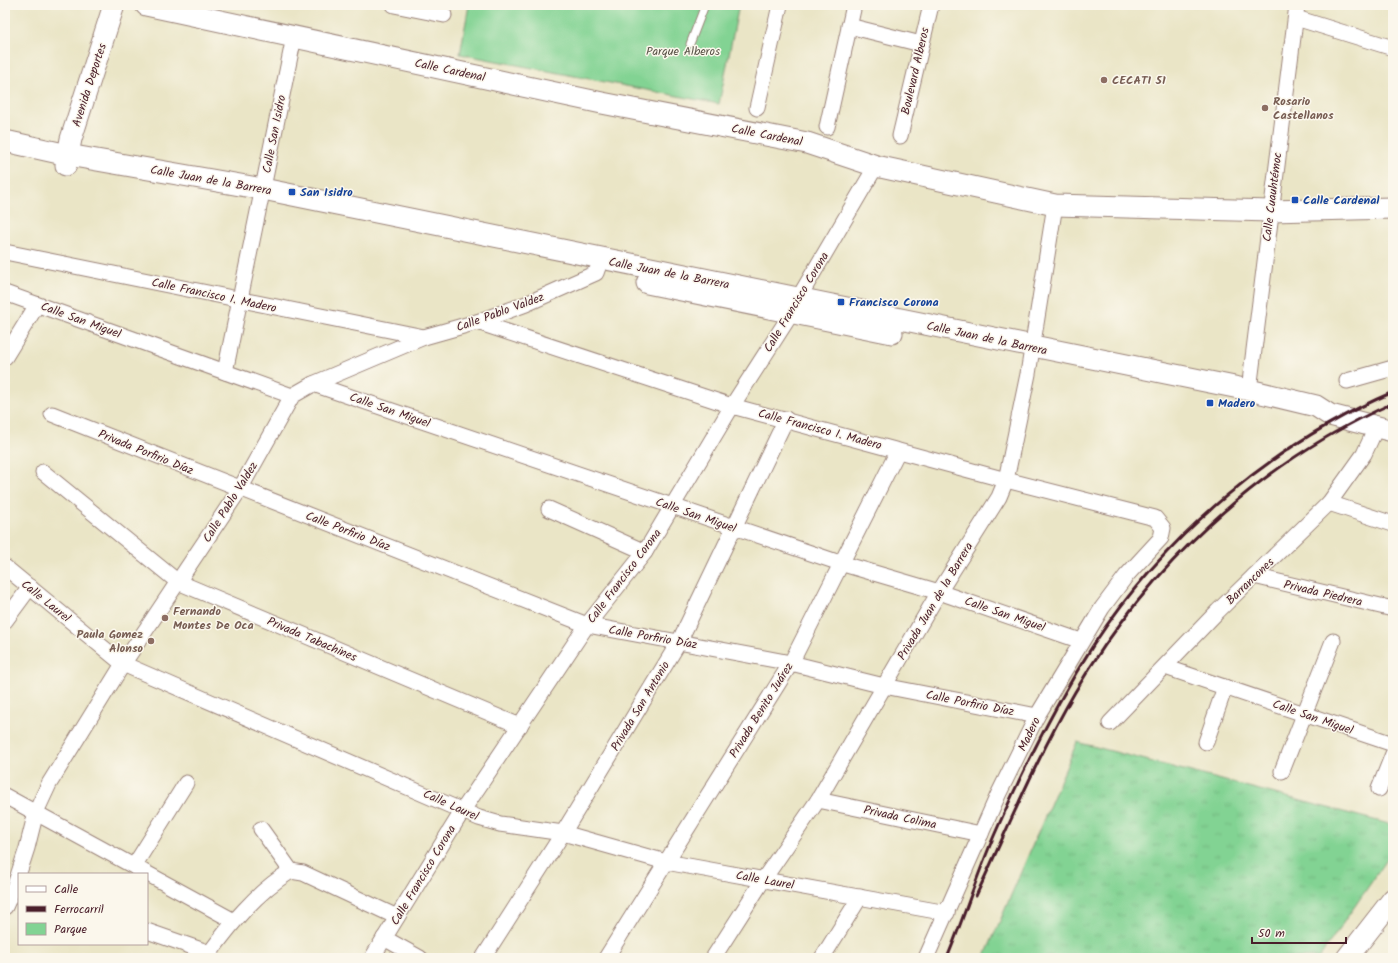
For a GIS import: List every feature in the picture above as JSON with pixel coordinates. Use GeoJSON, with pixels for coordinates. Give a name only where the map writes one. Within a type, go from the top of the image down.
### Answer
{"type":"FeatureCollection","features":[{"type":"Feature","properties":{"kind":"main road","name":"Avenida Deportes"},"geometry":{"type":"LineString","coordinates":[[67,160],[114,5]]}},
{"type":"Feature","properties":{"kind":"main road","name":"Calle Cardenal"},"geometry":{"type":"LineString","coordinates":[[146,5],[199,10],[294,37],[602,103],[807,143],[876,166],[1055,205],[1270,211],[1393,208]]}},
{"type":"Feature","properties":{"kind":"main road","name":"Calle Juan de la Barrera"},"geometry":{"type":"LineString","coordinates":[[5,141],[67,160]]}},
{"type":"Feature","properties":{"kind":"main road","name":"Calle Juan de la Barrera"},"geometry":{"type":"LineString","coordinates":[[5,154],[67,160],[262,196],[795,306],[1032,353],[1249,390],[1316,406],[1330,415],[1384,430]]}},
{"type":"Feature","properties":{"kind":"main road","name":"Calle Juan de la Barrera"},"geometry":{"type":"LineString","coordinates":[[1032,353],[1313,417],[1330,415]]}},
{"type":"Feature","properties":{"kind":"main road"},"geometry":{"type":"LineString","coordinates":[[1347,958],[1393,899]]}},
{"type":"Feature","properties":{"kind":"street"},"geometry":{"type":"LineString","coordinates":[[397,5],[444,15]]}},
{"type":"Feature","properties":{"kind":"street"},"geometry":{"type":"LineString","coordinates":[[757,108],[780,5]]}},
{"type":"Feature","properties":{"kind":"street"},"geometry":{"type":"LineString","coordinates":[[827,127],[854,5]]}},
{"type":"Feature","properties":{"kind":"street","name":"Boulevard Alberos"},"geometry":{"type":"LineString","coordinates":[[900,136],[931,5]]}},
{"type":"Feature","properties":{"kind":"street"},"geometry":{"type":"LineString","coordinates":[[1296,12],[1393,48]]}},
{"type":"Feature","properties":{"kind":"street","name":"Calle Cuauhtémoc"},"geometry":{"type":"LineString","coordinates":[[1249,390],[1270,211],[1296,12]]}},
{"type":"Feature","properties":{"kind":"street"},"geometry":{"type":"LineString","coordinates":[[850,26],[921,44]]}},
{"type":"Feature","properties":{"kind":"street","name":"Calle San Isidro"},"geometry":{"type":"LineString","coordinates":[[225,372],[294,37]]}},
{"type":"Feature","properties":{"kind":"street","name":"Calle Francisco Corona"},"geometry":{"type":"LineString","coordinates":[[372,958],[463,810],[586,625],[645,552],[732,406],[795,306],[876,166]]}},
{"type":"Feature","properties":{"kind":"street","name":"Privada Juan de la Barrera"},"geometry":{"type":"LineString","coordinates":[[713,958],[763,880],[818,800],[939,592],[995,505],[1006,480],[1032,353],[1055,205]]}},
{"type":"Feature","properties":{"kind":"street","name":"Calle Francisco I. Madero"},"geometry":{"type":"LineString","coordinates":[[5,252],[424,338]]}},
{"type":"Feature","properties":{"kind":"street","name":"Calle Pablo Valdez"},"geometry":{"type":"LineString","coordinates":[[20,873],[36,812],[49,784],[123,664],[240,489],[292,396],[313,384],[424,338],[477,322],[526,304],[599,266]]}},
{"type":"Feature","properties":{"kind":"street","name":"Calle San Miguel"},"geometry":{"type":"LineString","coordinates":[[5,294],[37,304],[292,396]]}},
{"type":"Feature","properties":{"kind":"street"},"geometry":{"type":"LineString","coordinates":[[5,357],[37,304]]}},
{"type":"Feature","properties":{"kind":"street","name":"Calle Francisco I. Madero"},"geometry":{"type":"LineString","coordinates":[[477,322],[732,406],[786,419],[1006,480],[1156,518],[1163,528]]}},
{"type":"Feature","properties":{"kind":"street"},"geometry":{"type":"LineString","coordinates":[[1347,381],[1393,368]]}},
{"type":"Feature","properties":{"kind":"street","name":"Calle San Miguel"},"geometry":{"type":"LineString","coordinates":[[313,384],[734,528],[840,563],[939,592],[1081,641]]}},
{"type":"Feature","properties":{"kind":"street","name":"Privada Porfirio Díaz"},"geometry":{"type":"LineString","coordinates":[[52,414],[240,489]]}},
{"type":"Feature","properties":{"kind":"street","name":"Privada San Antonio"},"geometry":{"type":"LineString","coordinates":[[483,958],[563,833],[679,642],[786,419]]}},
{"type":"Feature","properties":{"kind":"street","name":"Barrancones"},"geometry":{"type":"LineString","coordinates":[[1110,723],[1254,576],[1329,503],[1364,454],[1384,430]]}},
{"type":"Feature","properties":{"kind":"street","name":"Privada Benito Juárez"},"geometry":{"type":"LineString","coordinates":[[606,958],[791,663],[840,563],[898,451]]}},
{"type":"Feature","properties":{"kind":"street","name":"Privada Tabachines"},"geometry":{"type":"LineString","coordinates":[[42,472],[178,582],[520,726]]}},
{"type":"Feature","properties":{"kind":"street","name":"Calle Porfirio Díaz"},"geometry":{"type":"LineString","coordinates":[[240,489],[586,625],[791,663],[884,686],[1037,716]]}},
{"type":"Feature","properties":{"kind":"street"},"geometry":{"type":"LineString","coordinates":[[1329,503],[1393,524]]}},
{"type":"Feature","properties":{"kind":"street"},"geometry":{"type":"LineString","coordinates":[[549,509],[645,552]]}},
{"type":"Feature","properties":{"kind":"street","name":"Madero"},"geometry":{"type":"LineString","coordinates":[[926,958],[981,834],[1037,716],[1102,608],[1126,576],[1161,538],[1163,528]]}},
{"type":"Feature","properties":{"kind":"street","name":"Calle Laurel"},"geometry":{"type":"LineString","coordinates":[[5,567],[123,664],[479,818],[500,824],[563,833],[666,862],[947,913]]}},
{"type":"Feature","properties":{"kind":"street","name":"Privada Piedrera"},"geometry":{"type":"LineString","coordinates":[[1254,576],[1393,609]]}},
{"type":"Feature","properties":{"kind":"street"},"geometry":{"type":"LineString","coordinates":[[5,621],[30,587]]}},
{"type":"Feature","properties":{"kind":"street"},"geometry":{"type":"LineString","coordinates":[[1282,771],[1333,641]]}},
{"type":"Feature","properties":{"kind":"street","name":"Calle San Miguel"},"geometry":{"type":"LineString","coordinates":[[1165,667],[1393,744]]}},
{"type":"Feature","properties":{"kind":"street"},"geometry":{"type":"LineString","coordinates":[[1206,742],[1225,687]]}},
{"type":"Feature","properties":{"kind":"street"},"geometry":{"type":"LineString","coordinates":[[1378,789],[1393,754]]}},
{"type":"Feature","properties":{"kind":"street"},"geometry":{"type":"LineString","coordinates":[[134,866],[186,783]]}},
{"type":"Feature","properties":{"kind":"street"},"geometry":{"type":"LineString","coordinates":[[5,796],[147,873]]}},
{"type":"Feature","properties":{"kind":"street","name":"Privada Colima"},"geometry":{"type":"LineString","coordinates":[[818,800],[981,834]]}},
{"type":"Feature","properties":{"kind":"street"},"geometry":{"type":"LineString","coordinates":[[261,829],[291,871]]}},
{"type":"Feature","properties":{"kind":"street"},"geometry":{"type":"LineString","coordinates":[[148,931],[208,955],[234,921],[277,879],[291,871],[303,873],[397,918]]}},
{"type":"Feature","properties":{"kind":"street"},"geometry":{"type":"LineString","coordinates":[[148,874],[234,921]]}},
{"type":"Feature","properties":{"kind":"street","name":"Calle Pablo Valdez"},"geometry":{"type":"LineString","coordinates":[[5,907],[17,886]]}},
{"type":"Feature","properties":{"kind":"street"},"geometry":{"type":"LineString","coordinates":[[822,958],[860,897]]}},
{"type":"Feature","properties":{"kind":"street"},"geometry":{"type":"LineString","coordinates":[[384,938],[420,958]]}},
{"type":"Feature","properties":{"kind":"lane"},"geometry":{"type":"LineString","coordinates":[[690,44],[705,5]]}},
{"type":"Feature","properties":{"kind":"green space","name":"Parque Alberos"},"geometry":{"type":"Polygon","coordinates":[[[469,5],[739,5],[719,104],[460,54],[469,5]]]}},
{"type":"Feature","properties":{"kind":"green space"},"geometry":{"type":"Polygon","coordinates":[[[1077,742],[1393,825],[1393,851],[1319,958],[984,958],[1077,742]]]}},
{"type":"Feature","properties":{"kind":"railway"},"geometry":{"type":"LineString","coordinates":[[947,958],[990,845],[1030,758],[1080,666],[1122,604],[1154,566],[1188,530],[1265,466],[1306,438],[1349,413],[1393,392]]}},
{"type":"Feature","properties":{"kind":"railway"},"geometry":{"type":"LineString","coordinates":[[976,896],[1035,767],[1061,717],[1104,646],[1137,602],[1173,561],[1212,522],[1253,487],[1298,455],[1344,427],[1393,403]]}},
{"type":"Feature","properties":{"kind":"place","name":"CECATI 51"},"geometry":{"type":"Point","coordinates":[1104,80]}},
{"type":"Feature","properties":{"kind":"place","name":"Rosario Castellanos"},"geometry":{"type":"Point","coordinates":[1265,108]}},
{"type":"Feature","properties":{"kind":"place","name":"San Isidro"},"geometry":{"type":"Point","coordinates":[292,192]}},
{"type":"Feature","properties":{"kind":"place","name":"Calle Cardenal"},"geometry":{"type":"Point","coordinates":[1295,200]}},
{"type":"Feature","properties":{"kind":"place","name":"Francisco Corona"},"geometry":{"type":"Point","coordinates":[841,302]}},
{"type":"Feature","properties":{"kind":"place","name":"Madero"},"geometry":{"type":"Point","coordinates":[1210,403]}},
{"type":"Feature","properties":{"kind":"place","name":"Fernando Montes De Oca"},"geometry":{"type":"Point","coordinates":[165,618]}},
{"type":"Feature","properties":{"kind":"place","name":"Paula Gomez Alonso"},"geometry":{"type":"Point","coordinates":[151,641]}}]}
